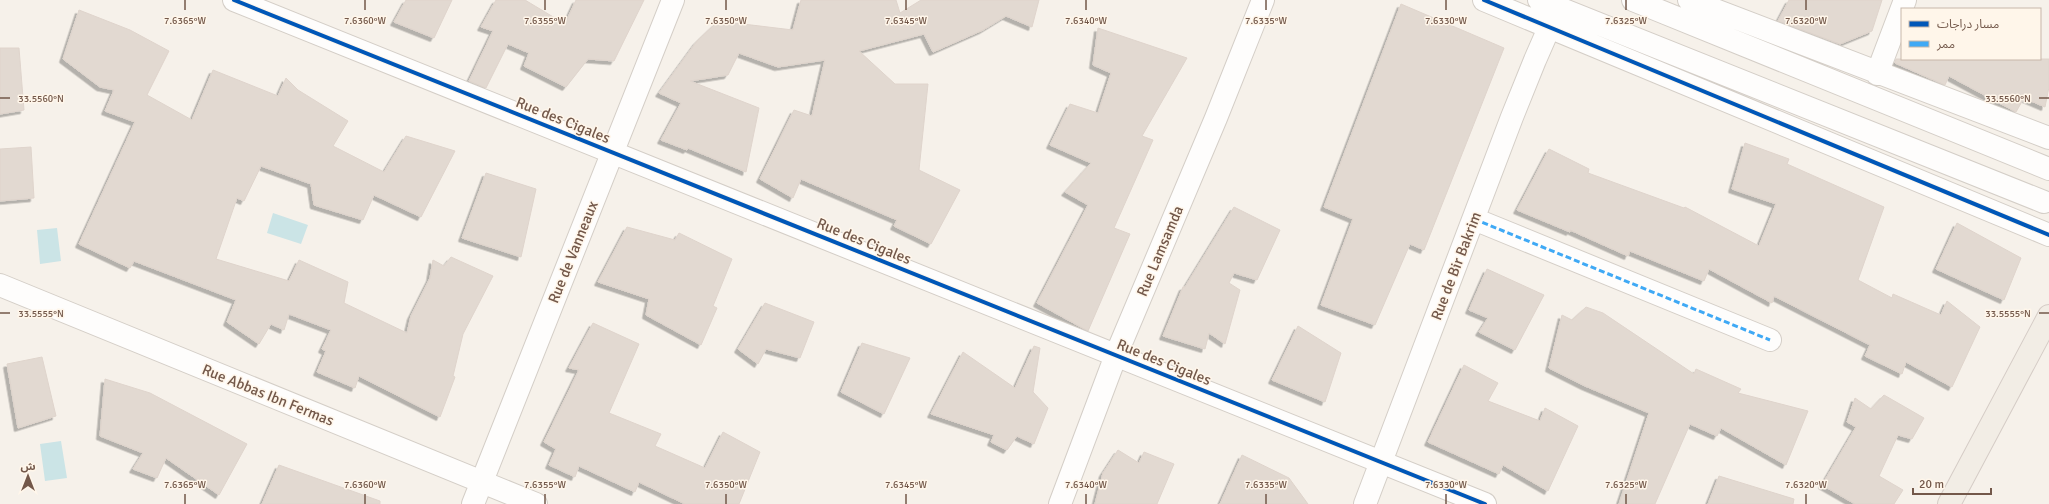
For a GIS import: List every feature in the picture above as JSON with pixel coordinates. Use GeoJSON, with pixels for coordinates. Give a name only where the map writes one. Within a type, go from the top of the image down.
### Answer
{"type":"FeatureCollection","features":[{"type":"Feature","properties":{"kind":"main road"},"geometry":{"type":"LineString","coordinates":[[1949,504],[2049,316]]}},
{"type":"Feature","properties":{"kind":"street","name":"Rue des Cigales"},"geometry":{"type":"LineString","coordinates":[[234,0],[1485,504]]}},
{"type":"Feature","properties":{"kind":"street","name":"Rue de Vanneaux"},"geometry":{"type":"LineString","coordinates":[[473,504],[673,0]]}},
{"type":"Feature","properties":{"kind":"street","name":"Rue Lamsamda"},"geometry":{"type":"LineString","coordinates":[[1060,504],[1116,355],[1216,118],[1263,0]]}},
{"type":"Feature","properties":{"kind":"street"},"geometry":{"type":"LineString","coordinates":[[1484,0],[2049,235]]}},
{"type":"Feature","properties":{"kind":"street"},"geometry":{"type":"LineString","coordinates":[[1539,0],[2044,202]]}},
{"type":"Feature","properties":{"kind":"street"},"geometry":{"type":"LineString","coordinates":[[1632,0],[2049,169]]}},
{"type":"Feature","properties":{"kind":"street"},"geometry":{"type":"LineString","coordinates":[[1689,0],[1877,74],[2049,138]]}},
{"type":"Feature","properties":{"kind":"street"},"geometry":{"type":"LineString","coordinates":[[1877,74],[1901,11]]}},
{"type":"Feature","properties":{"kind":"street","name":"Rue de Bir Bakrim"},"geometry":{"type":"LineString","coordinates":[[1365,504],[1535,60],[1549,28]]}},
{"type":"Feature","properties":{"kind":"street"},"geometry":{"type":"LineString","coordinates":[[1474,219],[1770,340]]}},
{"type":"Feature","properties":{"kind":"street","name":"Rue Abbas Ibn Fermas"},"geometry":{"type":"LineString","coordinates":[[0,285],[481,483],[536,504]]}},
{"type":"Feature","properties":{"kind":"water"},"geometry":{"type":"Polygon","coordinates":[[[273,213],[308,225],[301,244],[267,233],[273,213]]]}},
{"type":"Feature","properties":{"kind":"water"},"geometry":{"type":"Polygon","coordinates":[[[57,228],[61,261],[40,264],[37,230],[57,228]]]}},
{"type":"Feature","properties":{"kind":"water"},"geometry":{"type":"Polygon","coordinates":[[[61,441],[67,478],[45,481],[40,444],[61,441]]]}},
{"type":"Feature","properties":{"kind":"building"},"geometry":{"type":"Polygon","coordinates":[[[406,0],[452,0],[434,38],[394,22],[406,0]]]}},
{"type":"Feature","properties":{"kind":"building"},"geometry":{"type":"Polygon","coordinates":[[[496,0],[525,0],[565,24],[576,0],[644,0],[614,61],[588,59],[566,87],[524,66],[529,53],[508,44],[486,88],[469,81],[493,31],[481,27],[496,0]]]}},
{"type":"Feature","properties":{"kind":"building"},"geometry":{"type":"Polygon","coordinates":[[[801,0],[896,0],[900,13],[921,0],[1039,0],[1032,27],[1006,16],[983,30],[933,52],[924,34],[859,51],[895,84],[928,84],[919,170],[960,190],[931,244],[894,226],[897,220],[801,179],[793,198],[760,179],[794,110],[812,116],[825,60],[778,67],[739,53],[728,75],[690,81],[759,108],[746,172],[688,148],[687,150],[661,140],[681,103],[659,93],[697,41],[718,21],[793,30],[801,0]]]}},
{"type":"Feature","properties":{"kind":"building"},"geometry":{"type":"Polygon","coordinates":[[[1789,0],[1882,0],[1872,31],[1840,44],[1778,21],[1789,0]]]}},
{"type":"Feature","properties":{"kind":"building"},"geometry":{"type":"Polygon","coordinates":[[[1401,4],[1504,48],[1424,250],[1410,244],[1375,325],[1321,305],[1353,219],[1324,207],[1401,4]]]}},
{"type":"Feature","properties":{"kind":"building"},"geometry":{"type":"Polygon","coordinates":[[[79,10],[130,30],[169,51],[147,95],[192,120],[213,70],[278,96],[286,78],[298,90],[348,121],[333,146],[384,172],[406,136],[455,151],[421,217],[374,195],[363,220],[314,205],[311,184],[261,166],[244,201],[237,198],[216,259],[289,281],[299,260],[348,282],[344,303],[407,333],[411,316],[430,278],[433,260],[444,266],[451,257],[493,276],[463,334],[453,376],[455,377],[440,417],[359,376],[355,388],[317,372],[326,351],[322,349],[331,330],[289,314],[284,330],[271,324],[259,344],[227,322],[236,300],[134,261],[130,268],[79,244],[135,122],[105,111],[114,90],[100,87],[63,59],[79,10]]]}},
{"type":"Feature","properties":{"kind":"building"},"geometry":{"type":"Polygon","coordinates":[[[1098,28],[1187,58],[1142,136],[1153,140],[1114,228],[1130,234],[1088,331],[1037,303],[1088,205],[1065,192],[1091,163],[1050,145],[1070,104],[1098,113],[1111,73],[1093,65],[1098,28]]]}},
{"type":"Feature","properties":{"kind":"building"},"geometry":{"type":"Polygon","coordinates":[[[0,48],[19,48],[24,110],[0,114],[0,48]]]}},
{"type":"Feature","properties":{"kind":"building"},"geometry":{"type":"Polygon","coordinates":[[[1896,59],[2049,59],[2049,87],[2045,107],[2024,98],[2016,112],[1949,76],[1945,85],[1895,63],[1896,59]]]}},
{"type":"Feature","properties":{"kind":"building"},"geometry":{"type":"Polygon","coordinates":[[[1745,143],[1789,159],[1787,164],[1884,207],[1858,280],[1892,298],[1893,294],[1941,315],[1947,301],[1980,327],[1952,387],[1906,362],[1902,374],[1865,356],[1870,345],[1774,296],[1772,303],[1709,269],[1704,281],[1630,251],[1628,256],[1570,230],[1570,232],[1517,210],[1549,149],[1589,169],[1588,173],[1684,208],[1685,207],[1759,246],[1776,204],[1732,189],[1745,143]]]}},
{"type":"Feature","properties":{"kind":"building"},"geometry":{"type":"Polygon","coordinates":[[[31,147],[34,198],[0,201],[0,149],[31,147]]]}},
{"type":"Feature","properties":{"kind":"building"},"geometry":{"type":"Polygon","coordinates":[[[486,173],[536,189],[521,257],[462,238],[486,173]]]}},
{"type":"Feature","properties":{"kind":"building"},"geometry":{"type":"Polygon","coordinates":[[[1234,207],[1280,230],[1257,280],[1234,273],[1229,283],[1240,290],[1225,344],[1209,333],[1205,349],[1163,336],[1183,287],[1185,287],[1234,207]]]}},
{"type":"Feature","properties":{"kind":"building"},"geometry":{"type":"Polygon","coordinates":[[[1957,223],[2021,258],[2004,300],[1936,269],[1957,223]]]}},
{"type":"Feature","properties":{"kind":"building"},"geometry":{"type":"Polygon","coordinates":[[[627,227],[675,240],[679,233],[732,259],[713,306],[717,308],[701,345],[646,315],[649,299],[598,282],[627,227]]]}},
{"type":"Feature","properties":{"kind":"building"},"geometry":{"type":"Polygon","coordinates":[[[1487,269],[1544,295],[1515,350],[1479,332],[1488,318],[1469,310],[1487,269]]]}},
{"type":"Feature","properties":{"kind":"building"},"geometry":{"type":"Polygon","coordinates":[[[765,303],[814,322],[800,358],[766,349],[758,364],[738,349],[765,303]]]}},
{"type":"Feature","properties":{"kind":"building"},"geometry":{"type":"Polygon","coordinates":[[[1586,307],[1603,313],[1694,374],[1696,369],[1741,389],[1738,393],[1808,411],[1786,465],[1721,428],[1717,436],[1690,424],[1655,504],[1619,504],[1649,413],[1585,386],[1549,368],[1562,315],[1572,320],[1586,307]]]}},
{"type":"Feature","properties":{"kind":"building"},"geometry":{"type":"Polygon","coordinates":[[[593,323],[639,344],[609,413],[661,434],[655,446],[705,468],[723,432],[760,452],[739,504],[685,504],[639,482],[635,492],[579,466],[575,477],[549,465],[556,449],[544,442],[579,370],[569,368],[593,323]]]}},
{"type":"Feature","properties":{"kind":"building"},"geometry":{"type":"Polygon","coordinates":[[[1298,326],[1341,353],[1325,402],[1272,380],[1298,326]]]}},
{"type":"Feature","properties":{"kind":"building"},"geometry":{"type":"Polygon","coordinates":[[[862,343],[910,358],[884,414],[841,392],[862,343]]]}},
{"type":"Feature","properties":{"kind":"building"},"geometry":{"type":"Polygon","coordinates":[[[1034,346],[1040,348],[1033,392],[1048,408],[1034,444],[1017,436],[1007,450],[991,442],[994,435],[931,414],[963,352],[1015,388],[1034,346]]]}},
{"type":"Feature","properties":{"kind":"building"},"geometry":{"type":"Polygon","coordinates":[[[42,357],[56,416],[18,428],[7,364],[42,357]]]}},
{"type":"Feature","properties":{"kind":"building"},"geometry":{"type":"Polygon","coordinates":[[[1464,365],[1498,383],[1488,401],[1540,421],[1545,408],[1578,426],[1548,491],[1503,465],[1499,474],[1428,442],[1464,365]]]}},
{"type":"Feature","properties":{"kind":"building"},"geometry":{"type":"Polygon","coordinates":[[[105,379],[150,393],[247,444],[219,495],[166,458],[157,478],[133,469],[143,453],[100,436],[105,379]]]}},
{"type":"Feature","properties":{"kind":"building"},"geometry":{"type":"Polygon","coordinates":[[[1884,395],[1924,418],[1912,439],[1898,435],[1879,476],[1903,490],[1894,504],[1855,504],[1822,485],[1856,427],[1847,422],[1855,398],[1871,409],[1884,395]]]}},
{"type":"Feature","properties":{"kind":"building"},"geometry":{"type":"Polygon","coordinates":[[[1118,450],[1139,463],[1144,452],[1174,464],[1157,504],[1095,504],[1103,473],[1118,450]]]}},
{"type":"Feature","properties":{"kind":"building"},"geometry":{"type":"Polygon","coordinates":[[[1242,455],[1289,478],[1308,504],[1220,504],[1242,455]]]}},
{"type":"Feature","properties":{"kind":"building"},"geometry":{"type":"Polygon","coordinates":[[[279,465],[380,501],[380,504],[262,504],[279,465]]]}},
{"type":"Feature","properties":{"kind":"building"},"geometry":{"type":"Polygon","coordinates":[[[1719,476],[1794,499],[1793,504],[1708,504],[1719,476]]]}},
{"type":"Feature","properties":{"kind":"marked path"},"geometry":{"type":"LineString","coordinates":[[1474,219],[1770,340]]}},
{"type":"Feature","properties":{"kind":"cycle path"},"geometry":{"type":"LineString","coordinates":[[234,0],[1485,504]]}},
{"type":"Feature","properties":{"kind":"cycle path"},"geometry":{"type":"LineString","coordinates":[[1484,0],[2049,235]]}}]}
